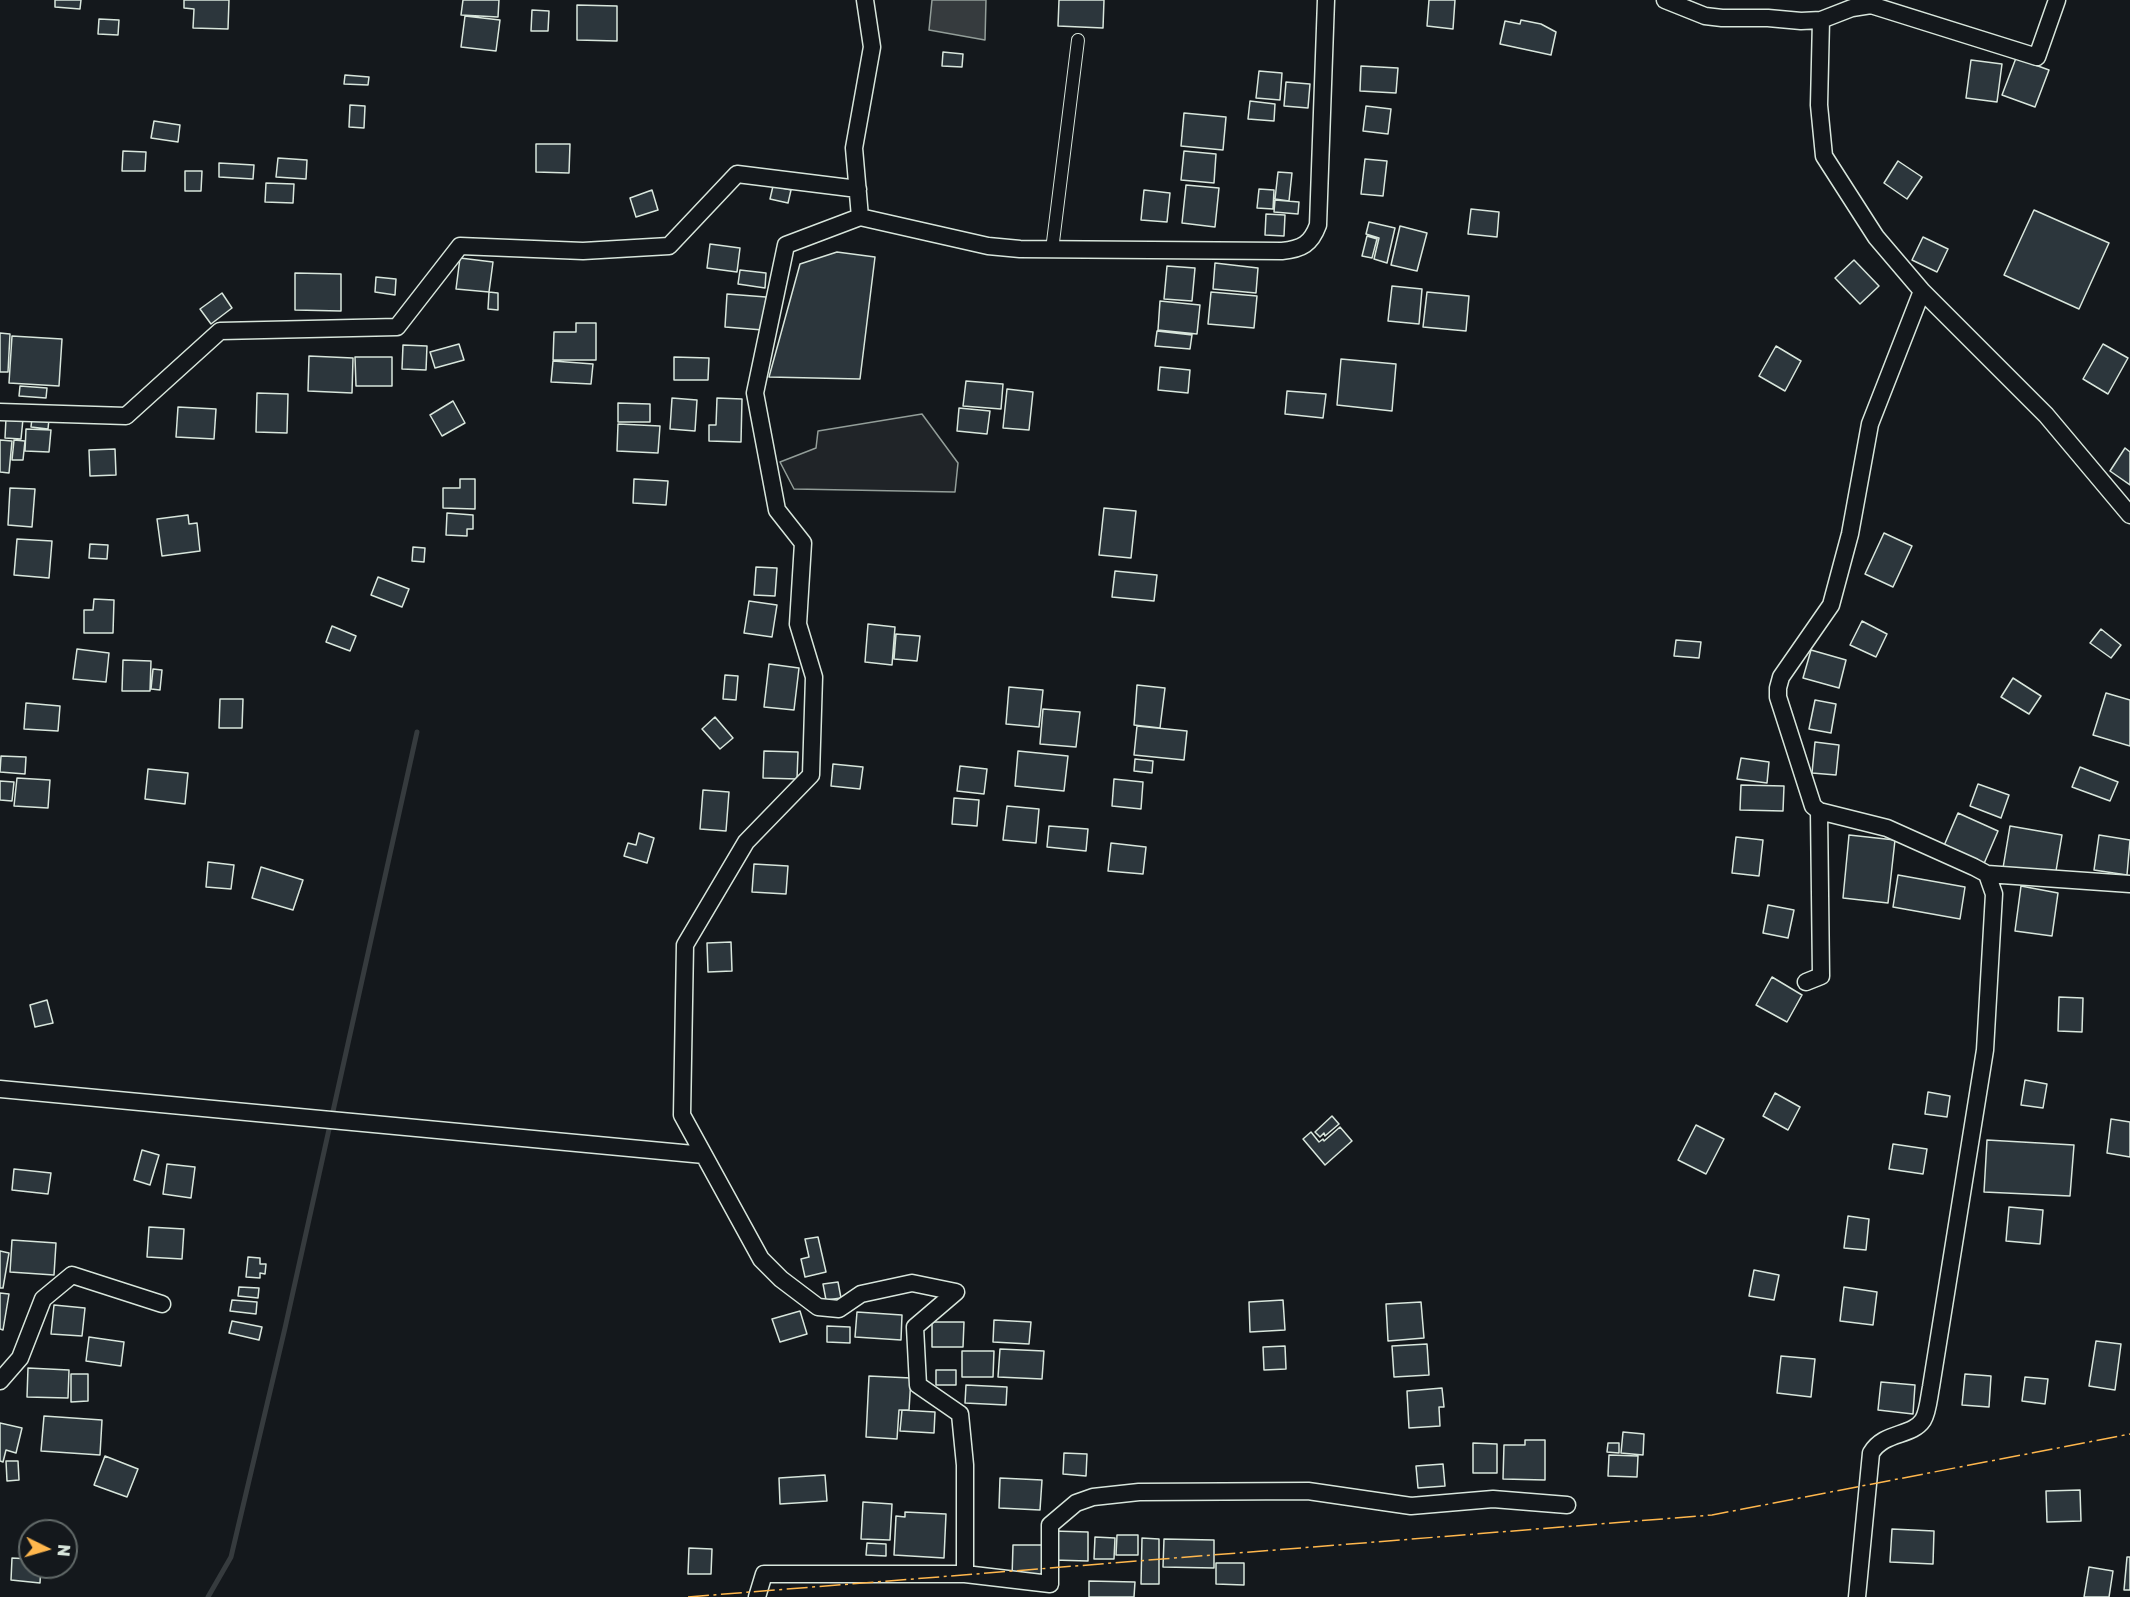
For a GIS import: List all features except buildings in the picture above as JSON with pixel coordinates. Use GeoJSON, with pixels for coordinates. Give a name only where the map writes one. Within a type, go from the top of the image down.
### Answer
{"type":"FeatureCollection","features":[{"type":"Feature","properties":{"kind":"street"},"geometry":{"type":"LineString","coordinates":[[860,217],[854,148],[872,47],[865,0]]}},
{"type":"Feature","properties":{"kind":"street"},"geometry":{"type":"LineString","coordinates":[[964,1574],[965,1465],[960,1414],[918,1385],[915,1327],[956,1292],[912,1283],[861,1294],[839,1309],[818,1307],[781,1279],[761,1259],[682,1115],[685,945],[746,842],[811,775],[814,676],[798,624],[803,543],[777,510],[754,393],[786,245],[860,217],[988,246],[1052,250],[1282,251],[1304,247],[1314,237],[1318,225],[1326,0]]}},
{"type":"Feature","properties":{"kind":"street"},"geometry":{"type":"LineString","coordinates":[[1665,0],[1705,16],[1801,21],[1821,20],[1852,8],[1871,5],[2037,57],[2057,0]]}},
{"type":"Feature","properties":{"kind":"street"},"geometry":{"type":"LineString","coordinates":[[1821,20],[1819,105],[1824,156],[1876,237],[1922,291],[2046,416],[2130,515]]}},
{"type":"Feature","properties":{"kind":"street"},"geometry":{"type":"LineString","coordinates":[[1052,250],[1078,40]]}},
{"type":"Feature","properties":{"kind":"street"},"geometry":{"type":"LineString","coordinates":[[0,412],[126,416],[220,331],[397,327],[460,246],[583,251],[669,246],[737,174],[858,189]]}},
{"type":"Feature","properties":{"kind":"street"},"geometry":{"type":"LineString","coordinates":[[1922,291],[1870,424],[1850,534],[1831,605],[1780,677],[1778,697],[1809,796],[1813,806],[1820,811],[1887,828],[1987,874],[2130,884]]}},
{"type":"Feature","properties":{"kind":"street"},"geometry":{"type":"LineString","coordinates":[[1806,982],[1821,976],[1820,811]]}},
{"type":"Feature","properties":{"kind":"street"},"geometry":{"type":"LineString","coordinates":[[1857,1597],[1871,1453],[1876,1445],[1885,1438],[1917,1427],[1924,1419],[1931,1388],[1984,1050],[1994,894],[1987,874]]}},
{"type":"Feature","properties":{"kind":"street"},"geometry":{"type":"LineString","coordinates":[[0,1089],[704,1155]]}},
{"type":"Feature","properties":{"kind":"street"},"geometry":{"type":"LineString","coordinates":[[0,1381],[20,1358],[43,1299],[72,1275],[162,1304]]}},
{"type":"Feature","properties":{"kind":"street"},"geometry":{"type":"LineString","coordinates":[[757,1597],[765,1574],[964,1574],[1050,1584],[1050,1525],[1076,1503],[1093,1497],[1139,1492],[1308,1491],[1411,1506],[1493,1499],[1567,1505]]}},
{"type":"Feature","properties":{"kind":"shaded area"},"geometry":{"type":"Polygon","coordinates":[[[932,0],[986,0],[985,40],[929,30],[932,0]]]}},
{"type":"Feature","properties":{"kind":"shaded area"},"geometry":{"type":"Polygon","coordinates":[[[922,414],[958,463],[955,492],[794,489],[780,462],[816,448],[818,431],[922,414]]]}},
{"type":"Feature","properties":{"kind":"waterway"},"geometry":{"type":"LineString","coordinates":[[208,1597],[231,1557],[285,1328],[417,732]]}},
{"type":"Feature","properties":{"kind":"power"},"geometry":{"type":"LineString","coordinates":[[688,1597],[1712,1515],[2130,1434]]}}]}
